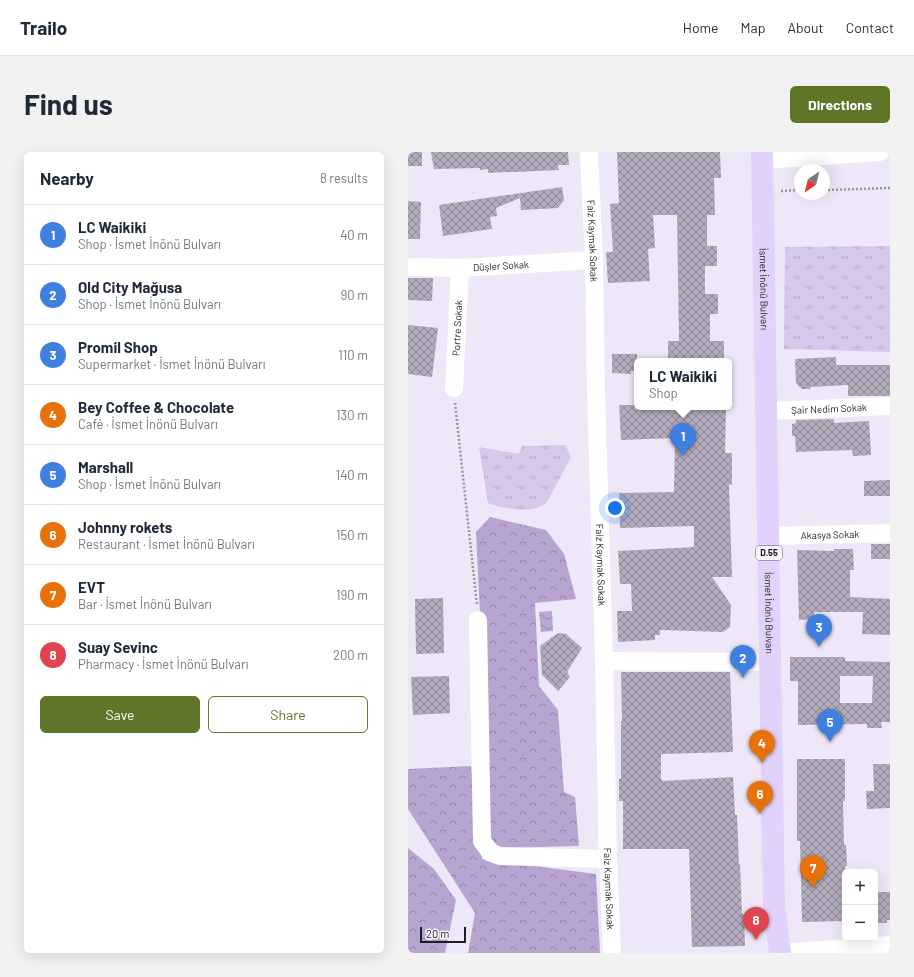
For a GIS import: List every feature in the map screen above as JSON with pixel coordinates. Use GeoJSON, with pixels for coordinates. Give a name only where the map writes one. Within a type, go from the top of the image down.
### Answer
{"type":"FeatureCollection","features":[{"type":"Feature","properties":{"kind":"main road","name":"İsmet İnönü Bulvarı"},"geometry":{"type":"LineString","coordinates":[[762,156],[774,906],[780,953]]}},
{"type":"Feature","properties":{"kind":"street","name":"Faiz Kaymak Sokak"},"geometry":{"type":"LineString","coordinates":[[589,152],[594,260],[608,859],[612,953]]}},
{"type":"Feature","properties":{"kind":"street"},"geometry":{"type":"LineString","coordinates":[[762,156],[880,152]]}},
{"type":"Feature","properties":{"kind":"street","name":"Düşler Sokak"},"geometry":{"type":"LineString","coordinates":[[408,267],[460,268],[594,260]]}},
{"type":"Feature","properties":{"kind":"street","name":"Portre Sokak"},"geometry":{"type":"LineString","coordinates":[[454,388],[460,268]]}},
{"type":"Feature","properties":{"kind":"street","name":"Şair Nedim Sokak"},"geometry":{"type":"LineString","coordinates":[[767,411],[890,406]]}},
{"type":"Feature","properties":{"kind":"street","name":"Akasya Sokak"},"geometry":{"type":"LineString","coordinates":[[769,536],[890,533]]}},
{"type":"Feature","properties":{"kind":"street"},"geometry":{"type":"LineString","coordinates":[[478,620],[482,841],[492,852],[500,856],[608,859]]}},
{"type":"Feature","properties":{"kind":"street"},"geometry":{"type":"LineString","coordinates":[[604,661],[770,662]]}},
{"type":"Feature","properties":{"kind":"street"},"geometry":{"type":"LineString","coordinates":[[780,953],[890,945]]}},
{"type":"Feature","properties":{"kind":"path"},"geometry":{"type":"LineString","coordinates":[[830,190],[890,188]]}},
{"type":"Feature","properties":{"kind":"path"},"geometry":{"type":"LineString","coordinates":[[454,388],[478,620]]}},
{"type":"Feature","properties":{"kind":"green space"},"geometry":{"type":"Polygon","coordinates":[[[890,246],[890,352],[784,349],[785,247],[890,246]]]}},
{"type":"Feature","properties":{"kind":"green space"},"geometry":{"type":"Polygon","coordinates":[[[565,445],[571,457],[547,502],[541,506],[527,510],[510,509],[488,503],[479,447],[519,454],[522,446],[565,445]]]}},
{"type":"Feature","properties":{"kind":"green space"},"geometry":{"type":"Polygon","coordinates":[[[490,517],[546,530],[564,554],[576,599],[535,603],[539,686],[558,710],[564,792],[575,797],[579,846],[501,848],[491,840],[476,532],[490,517]]]}},
{"type":"Feature","properties":{"kind":"green space"},"geometry":{"type":"Polygon","coordinates":[[[471,766],[482,859],[596,874],[600,953],[468,953],[475,913],[408,809],[408,769],[471,766]]]}},
{"type":"Feature","properties":{"kind":"green space"},"geometry":{"type":"Polygon","coordinates":[[[408,848],[434,869],[456,900],[445,953],[408,953],[408,848]]]}},
{"type":"Feature","properties":{"kind":"water"},"geometry":{"type":"Polygon","coordinates":[[[552,611],[553,631],[541,632],[539,612],[552,611]]]}},
{"type":"Feature","properties":{"kind":"building"},"geometry":{"type":"Polygon","coordinates":[[[408,152],[422,152],[422,166],[408,166],[408,152]]]}},
{"type":"Feature","properties":{"kind":"building"},"geometry":{"type":"Polygon","coordinates":[[[431,152],[568,152],[569,165],[558,165],[559,170],[488,173],[488,169],[480,170],[480,168],[434,169],[431,152]]]}},
{"type":"Feature","properties":{"kind":"building"},"geometry":{"type":"Polygon","coordinates":[[[617,152],[720,152],[721,178],[714,178],[715,215],[707,215],[707,246],[717,246],[717,266],[705,266],[705,294],[718,294],[718,314],[710,314],[710,341],[724,341],[724,358],[668,358],[668,341],[679,341],[677,215],[653,215],[655,248],[648,249],[650,281],[608,283],[606,252],[613,252],[610,204],[619,203],[617,152]]]}},
{"type":"Feature","properties":{"kind":"building"},"geometry":{"type":"Polygon","coordinates":[[[562,187],[564,200],[558,208],[521,210],[520,198],[496,208],[497,216],[490,217],[492,229],[443,236],[439,205],[562,187]]]}},
{"type":"Feature","properties":{"kind":"building"},"geometry":{"type":"Polygon","coordinates":[[[408,201],[421,202],[420,239],[408,239],[408,201]]]}},
{"type":"Feature","properties":{"kind":"building"},"geometry":{"type":"Polygon","coordinates":[[[408,278],[433,278],[432,301],[408,300],[408,278]]]}},
{"type":"Feature","properties":{"kind":"building"},"geometry":{"type":"Polygon","coordinates":[[[408,325],[438,328],[432,377],[408,374],[408,325]]]}},
{"type":"Feature","properties":{"kind":"building"},"geometry":{"type":"Polygon","coordinates":[[[612,354],[637,354],[637,358],[634,358],[634,371],[631,371],[631,374],[612,373],[612,354]]]}},
{"type":"Feature","properties":{"kind":"building"},"geometry":{"type":"Polygon","coordinates":[[[836,357],[836,365],[890,365],[890,396],[848,396],[848,385],[810,387],[811,389],[802,389],[796,383],[795,359],[836,357]]]}},
{"type":"Feature","properties":{"kind":"building"},"geometry":{"type":"Polygon","coordinates":[[[619,405],[634,405],[634,410],[726,410],[725,453],[732,453],[732,485],[729,484],[732,577],[712,577],[731,605],[730,627],[723,632],[660,630],[660,635],[655,635],[655,640],[618,642],[617,611],[632,611],[631,584],[620,584],[618,551],[694,547],[694,526],[620,528],[619,493],[674,492],[675,438],[621,440],[619,405]]]}},
{"type":"Feature","properties":{"kind":"building"},"geometry":{"type":"Polygon","coordinates":[[[834,419],[834,423],[869,421],[871,455],[853,456],[852,450],[796,452],[795,436],[792,436],[792,424],[796,423],[796,420],[834,419]]]}},
{"type":"Feature","properties":{"kind":"building"},"geometry":{"type":"Polygon","coordinates":[[[890,480],[890,496],[864,496],[864,481],[890,480]]]}},
{"type":"Feature","properties":{"kind":"building"},"geometry":{"type":"Polygon","coordinates":[[[871,544],[890,544],[890,559],[871,559],[871,544]]]}},
{"type":"Feature","properties":{"kind":"building"},"geometry":{"type":"Polygon","coordinates":[[[834,549],[853,549],[854,570],[850,570],[850,597],[890,599],[890,635],[862,634],[863,612],[814,612],[814,619],[799,620],[797,550],[834,551],[834,549]]]}},
{"type":"Feature","properties":{"kind":"building"},"geometry":{"type":"Polygon","coordinates":[[[443,598],[444,653],[416,654],[415,599],[443,598]]]}},
{"type":"Feature","properties":{"kind":"building"},"geometry":{"type":"Polygon","coordinates":[[[558,633],[566,634],[582,648],[567,672],[570,677],[558,691],[542,675],[540,646],[558,633]]]}},
{"type":"Feature","properties":{"kind":"building"},"geometry":{"type":"Polygon","coordinates":[[[790,657],[845,657],[845,661],[890,662],[890,722],[881,722],[882,728],[867,728],[867,724],[798,725],[798,681],[790,681],[790,657]],[[840,676],[840,703],[872,703],[873,676],[840,676]]]}},
{"type":"Feature","properties":{"kind":"building"},"geometry":{"type":"Polygon","coordinates":[[[621,672],[730,672],[733,752],[661,754],[661,780],[733,777],[735,815],[737,815],[745,946],[692,947],[689,849],[623,849],[623,801],[619,801],[622,721],[621,672]]]}},
{"type":"Feature","properties":{"kind":"building"},"geometry":{"type":"Polygon","coordinates":[[[449,676],[450,713],[413,715],[411,677],[449,676]]]}},
{"type":"Feature","properties":{"kind":"building"},"geometry":{"type":"Polygon","coordinates":[[[797,759],[845,759],[845,801],[843,801],[844,845],[846,845],[847,866],[845,866],[845,869],[842,869],[842,921],[802,922],[800,841],[797,841],[797,759]]]}},
{"type":"Feature","properties":{"kind":"building"},"geometry":{"type":"Polygon","coordinates":[[[873,764],[890,764],[890,808],[867,809],[866,791],[874,791],[873,764]]]}},
{"type":"Feature","properties":{"kind":"building"},"geometry":{"type":"Polygon","coordinates":[[[878,892],[890,892],[890,920],[887,920],[887,923],[878,923],[878,892]]]}},
{"type":"Feature","properties":{"kind":"place","name":"LC Waikiki"},"geometry":{"type":"Point","coordinates":[683,456]}},
{"type":"Feature","properties":{"kind":"place","name":"Promil Shop"},"geometry":{"type":"Point","coordinates":[819,647]}},
{"type":"Feature","properties":{"kind":"place","name":"Old City Mağusa"},"geometry":{"type":"Point","coordinates":[743,678]}},
{"type":"Feature","properties":{"kind":"place","name":"Marshall"},"geometry":{"type":"Point","coordinates":[830,742]}},
{"type":"Feature","properties":{"kind":"place","name":"Bey Coffee & Chocolate"},"geometry":{"type":"Point","coordinates":[762,763]}},
{"type":"Feature","properties":{"kind":"place","name":"Johnny rokets"},"geometry":{"type":"Point","coordinates":[760,814]}},
{"type":"Feature","properties":{"kind":"place","name":"EVT"},"geometry":{"type":"Point","coordinates":[813,888]}},
{"type":"Feature","properties":{"kind":"place","name":"Suay Sevinc"},"geometry":{"type":"Point","coordinates":[756,940]}}]}
